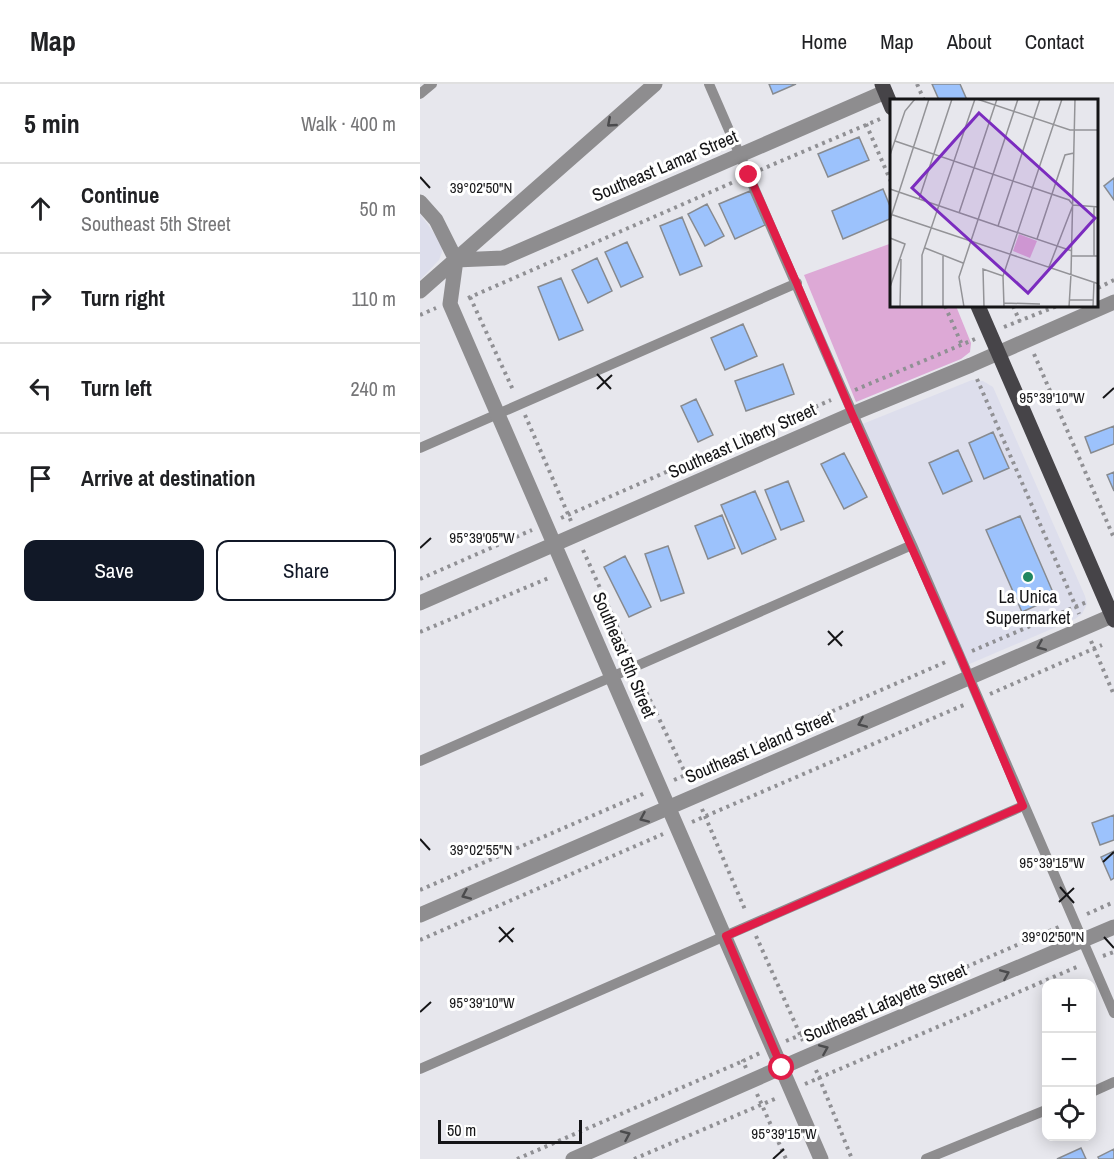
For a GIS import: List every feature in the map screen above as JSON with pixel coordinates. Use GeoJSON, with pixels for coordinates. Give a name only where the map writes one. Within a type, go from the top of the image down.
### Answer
{"type":"FeatureCollection","features":[{"type":"Feature","properties":{"kind":"main road"},"geometry":{"type":"LineString","coordinates":[[884,88],[888,113]]}},
{"type":"Feature","properties":{"kind":"main road"},"geometry":{"type":"LineString","coordinates":[[979,308],[1113,617]]}},
{"type":"Feature","properties":{"kind":"street"},"geometry":{"type":"LineString","coordinates":[[420,291],[654,84]]}},
{"type":"Feature","properties":{"kind":"street","name":"Southeast Lamar Street"},"geometry":{"type":"LineString","coordinates":[[456,260],[503,258],[857,105],[884,88]]}},
{"type":"Feature","properties":{"kind":"street"},"geometry":{"type":"LineString","coordinates":[[420,202],[436,220],[456,260],[450,304]]}},
{"type":"Feature","properties":{"kind":"street","name":"Southeast Liberty Street"},"geometry":{"type":"LineString","coordinates":[[420,603],[1114,302]]}},
{"type":"Feature","properties":{"kind":"street","name":"Southeast 5th Street"},"geometry":{"type":"LineString","coordinates":[[450,304],[821,1159]]}},
{"type":"Feature","properties":{"kind":"street","name":"Southeast Leland Street"},"geometry":{"type":"LineString","coordinates":[[420,915],[1113,617]]}},
{"type":"Feature","properties":{"kind":"street","name":"Southeast Lafayette Street"},"geometry":{"type":"LineString","coordinates":[[573,1159],[810,1055],[1084,942],[1114,927]]}},
{"type":"Feature","properties":{"kind":"lane"},"geometry":{"type":"LineString","coordinates":[[420,94],[432,84]]}},
{"type":"Feature","properties":{"kind":"lane"},"geometry":{"type":"LineString","coordinates":[[709,84],[852,414],[912,545],[1114,1013]]}},
{"type":"Feature","properties":{"kind":"lane"},"geometry":{"type":"LineString","coordinates":[[420,448],[797,284]]}},
{"type":"Feature","properties":{"kind":"lane"},"geometry":{"type":"LineString","coordinates":[[420,761],[912,545]]}},
{"type":"Feature","properties":{"kind":"lane"},"geometry":{"type":"LineString","coordinates":[[420,1070],[1023,806]]}},
{"type":"Feature","properties":{"kind":"lane"},"geometry":{"type":"LineString","coordinates":[[1096,1090],[1114,1082]]}},
{"type":"Feature","properties":{"kind":"lane"},"geometry":{"type":"LineString","coordinates":[[926,1159],[1042,1112]]}},
{"type":"Feature","properties":{"kind":"path"},"geometry":{"type":"LineString","coordinates":[[917,84],[924,99]]}},
{"type":"Feature","properties":{"kind":"path"},"geometry":{"type":"LineString","coordinates":[[857,105],[890,179]]}},
{"type":"Feature","properties":{"kind":"path"},"geometry":{"type":"LineString","coordinates":[[420,315],[428,310],[470,297],[867,125],[888,113]]}},
{"type":"Feature","properties":{"kind":"path"},"geometry":{"type":"LineString","coordinates":[[1099,288],[1114,280]]}},
{"type":"Feature","properties":{"kind":"path"},"geometry":{"type":"LineString","coordinates":[[470,297],[520,404],[635,668],[696,795],[810,1055],[852,1159]]}},
{"type":"Feature","properties":{"kind":"path"},"geometry":{"type":"LineString","coordinates":[[946,308],[1114,695]]}},
{"type":"Feature","properties":{"kind":"path"},"geometry":{"type":"LineString","coordinates":[[1014,308],[1114,538]]}},
{"type":"Feature","properties":{"kind":"path"},"geometry":{"type":"LineString","coordinates":[[420,579],[844,394],[1052,308]]}},
{"type":"Feature","properties":{"kind":"path"},"geometry":{"type":"LineString","coordinates":[[420,632],[566,570]]}},
{"type":"Feature","properties":{"kind":"path"},"geometry":{"type":"LineString","coordinates":[[420,890],[1103,595]]}},
{"type":"Feature","properties":{"kind":"path"},"geometry":{"type":"LineString","coordinates":[[420,940],[1102,645]]}},
{"type":"Feature","properties":{"kind":"path"},"geometry":{"type":"LineString","coordinates":[[634,1159],[1114,952]]}},
{"type":"Feature","properties":{"kind":"path"},"geometry":{"type":"LineString","coordinates":[[517,1159],[743,1061]]}},
{"type":"Feature","properties":{"kind":"shaded area"},"geometry":{"type":"Polygon","coordinates":[[[420,214],[442,244],[442,252],[439,260],[420,280],[420,214]]]}},
{"type":"Feature","properties":{"kind":"shaded area"},"geometry":{"type":"Polygon","coordinates":[[[890,244],[890,308],[957,308],[971,343],[970,352],[961,359],[856,402],[804,275],[890,244]]]}},
{"type":"Feature","properties":{"kind":"shaded area"},"geometry":{"type":"Polygon","coordinates":[[[972,380],[983,381],[993,387],[1087,604],[1082,614],[1075,619],[960,668],[855,427],[972,380]]]}},
{"type":"Feature","properties":{"kind":"building"},"geometry":{"type":"Polygon","coordinates":[[[769,84],[796,84],[773,94],[769,84]]]}},
{"type":"Feature","properties":{"kind":"building"},"geometry":{"type":"Polygon","coordinates":[[[932,84],[960,84],[967,99],[939,99],[932,84]]]}},
{"type":"Feature","properties":{"kind":"building"},"geometry":{"type":"Polygon","coordinates":[[[859,137],[869,160],[828,177],[818,154],[859,137]]]}},
{"type":"Feature","properties":{"kind":"building"},"geometry":{"type":"Polygon","coordinates":[[[1114,178],[1114,200],[1104,186],[1114,178]]]}},
{"type":"Feature","properties":{"kind":"building"},"geometry":{"type":"Polygon","coordinates":[[[883,189],[890,206],[890,219],[843,239],[832,211],[883,189]]]}},
{"type":"Feature","properties":{"kind":"building"},"geometry":{"type":"Polygon","coordinates":[[[750,191],[765,225],[735,239],[719,204],[750,191]]]}},
{"type":"Feature","properties":{"kind":"building"},"geometry":{"type":"Polygon","coordinates":[[[707,204],[724,236],[705,246],[688,214],[707,204]]]}},
{"type":"Feature","properties":{"kind":"building"},"geometry":{"type":"Polygon","coordinates":[[[682,217],[702,266],[680,275],[660,226],[682,217]]]}},
{"type":"Feature","properties":{"kind":"building"},"geometry":{"type":"Polygon","coordinates":[[[627,242],[643,277],[621,287],[605,252],[627,242]]]}},
{"type":"Feature","properties":{"kind":"building"},"geometry":{"type":"Polygon","coordinates":[[[597,258],[612,291],[588,303],[572,270],[597,258]]]}},
{"type":"Feature","properties":{"kind":"building"},"geometry":{"type":"Polygon","coordinates":[[[561,278],[583,330],[559,340],[538,287],[561,278]]]}},
{"type":"Feature","properties":{"kind":"building"},"geometry":{"type":"Polygon","coordinates":[[[743,324],[757,356],[725,370],[711,338],[743,324]]]}},
{"type":"Feature","properties":{"kind":"building"},"geometry":{"type":"Polygon","coordinates":[[[783,364],[794,394],[746,411],[735,381],[783,364]]]}},
{"type":"Feature","properties":{"kind":"building"},"geometry":{"type":"Polygon","coordinates":[[[696,399],[713,435],[698,442],[681,406],[696,399]]]}},
{"type":"Feature","properties":{"kind":"building"},"geometry":{"type":"Polygon","coordinates":[[[1114,426],[1114,444],[1091,453],[1085,437],[1114,426]]]}},
{"type":"Feature","properties":{"kind":"building"},"geometry":{"type":"Polygon","coordinates":[[[993,432],[1009,468],[984,479],[969,443],[993,432]]]}},
{"type":"Feature","properties":{"kind":"building"},"geometry":{"type":"Polygon","coordinates":[[[958,450],[972,481],[943,494],[929,463],[958,450]]]}},
{"type":"Feature","properties":{"kind":"building"},"geometry":{"type":"Polygon","coordinates":[[[844,453],[867,497],[844,509],[821,464],[844,453]]]}},
{"type":"Feature","properties":{"kind":"building"},"geometry":{"type":"Polygon","coordinates":[[[1114,472],[1114,491],[1107,475],[1114,472]]]}},
{"type":"Feature","properties":{"kind":"building"},"geometry":{"type":"Polygon","coordinates":[[[788,481],[804,521],[781,530],[765,490],[788,481]]]}},
{"type":"Feature","properties":{"kind":"building"},"geometry":{"type":"Polygon","coordinates":[[[755,491],[776,539],[742,554],[721,505],[755,491]]]}},
{"type":"Feature","properties":{"kind":"building"},"geometry":{"type":"Polygon","coordinates":[[[722,515],[735,548],[708,559],[695,526],[722,515]]]}},
{"type":"Feature","properties":{"kind":"building"},"geometry":{"type":"Polygon","coordinates":[[[1020,516],[1055,597],[1022,612],[986,530],[1020,516]]]}},
{"type":"Feature","properties":{"kind":"building"},"geometry":{"type":"Polygon","coordinates":[[[668,546],[684,593],[661,601],[645,554],[668,546]]]}},
{"type":"Feature","properties":{"kind":"building"},"geometry":{"type":"Polygon","coordinates":[[[625,556],[651,607],[629,617],[604,567],[625,556]]]}},
{"type":"Feature","properties":{"kind":"building"},"geometry":{"type":"Polygon","coordinates":[[[1114,815],[1114,840],[1100,845],[1092,823],[1114,815]]]}},
{"type":"Feature","properties":{"kind":"building"},"geometry":{"type":"Polygon","coordinates":[[[1114,851],[1114,878],[1111,880],[1101,857],[1114,851]]]}},
{"type":"Feature","properties":{"kind":"building"},"geometry":{"type":"Polygon","coordinates":[[[1081,1148],[1086,1159],[1057,1159],[1081,1148]]]}},
{"type":"Feature","properties":{"kind":"building"},"geometry":{"type":"Polygon","coordinates":[[[1114,1149],[1114,1159],[1099,1159],[1098,1157],[1114,1149]]]}},
{"type":"Feature","properties":{"kind":"place","name":"La Unica Supermarket"},"geometry":{"type":"Point","coordinates":[1028,577]}},
{"type":"Feature","properties":{"kind":"route"},"geometry":{"type":"LineString","coordinates":[[749,175],[852,414],[912,545],[1023,806],[726,936],[782,1068]]}}]}
